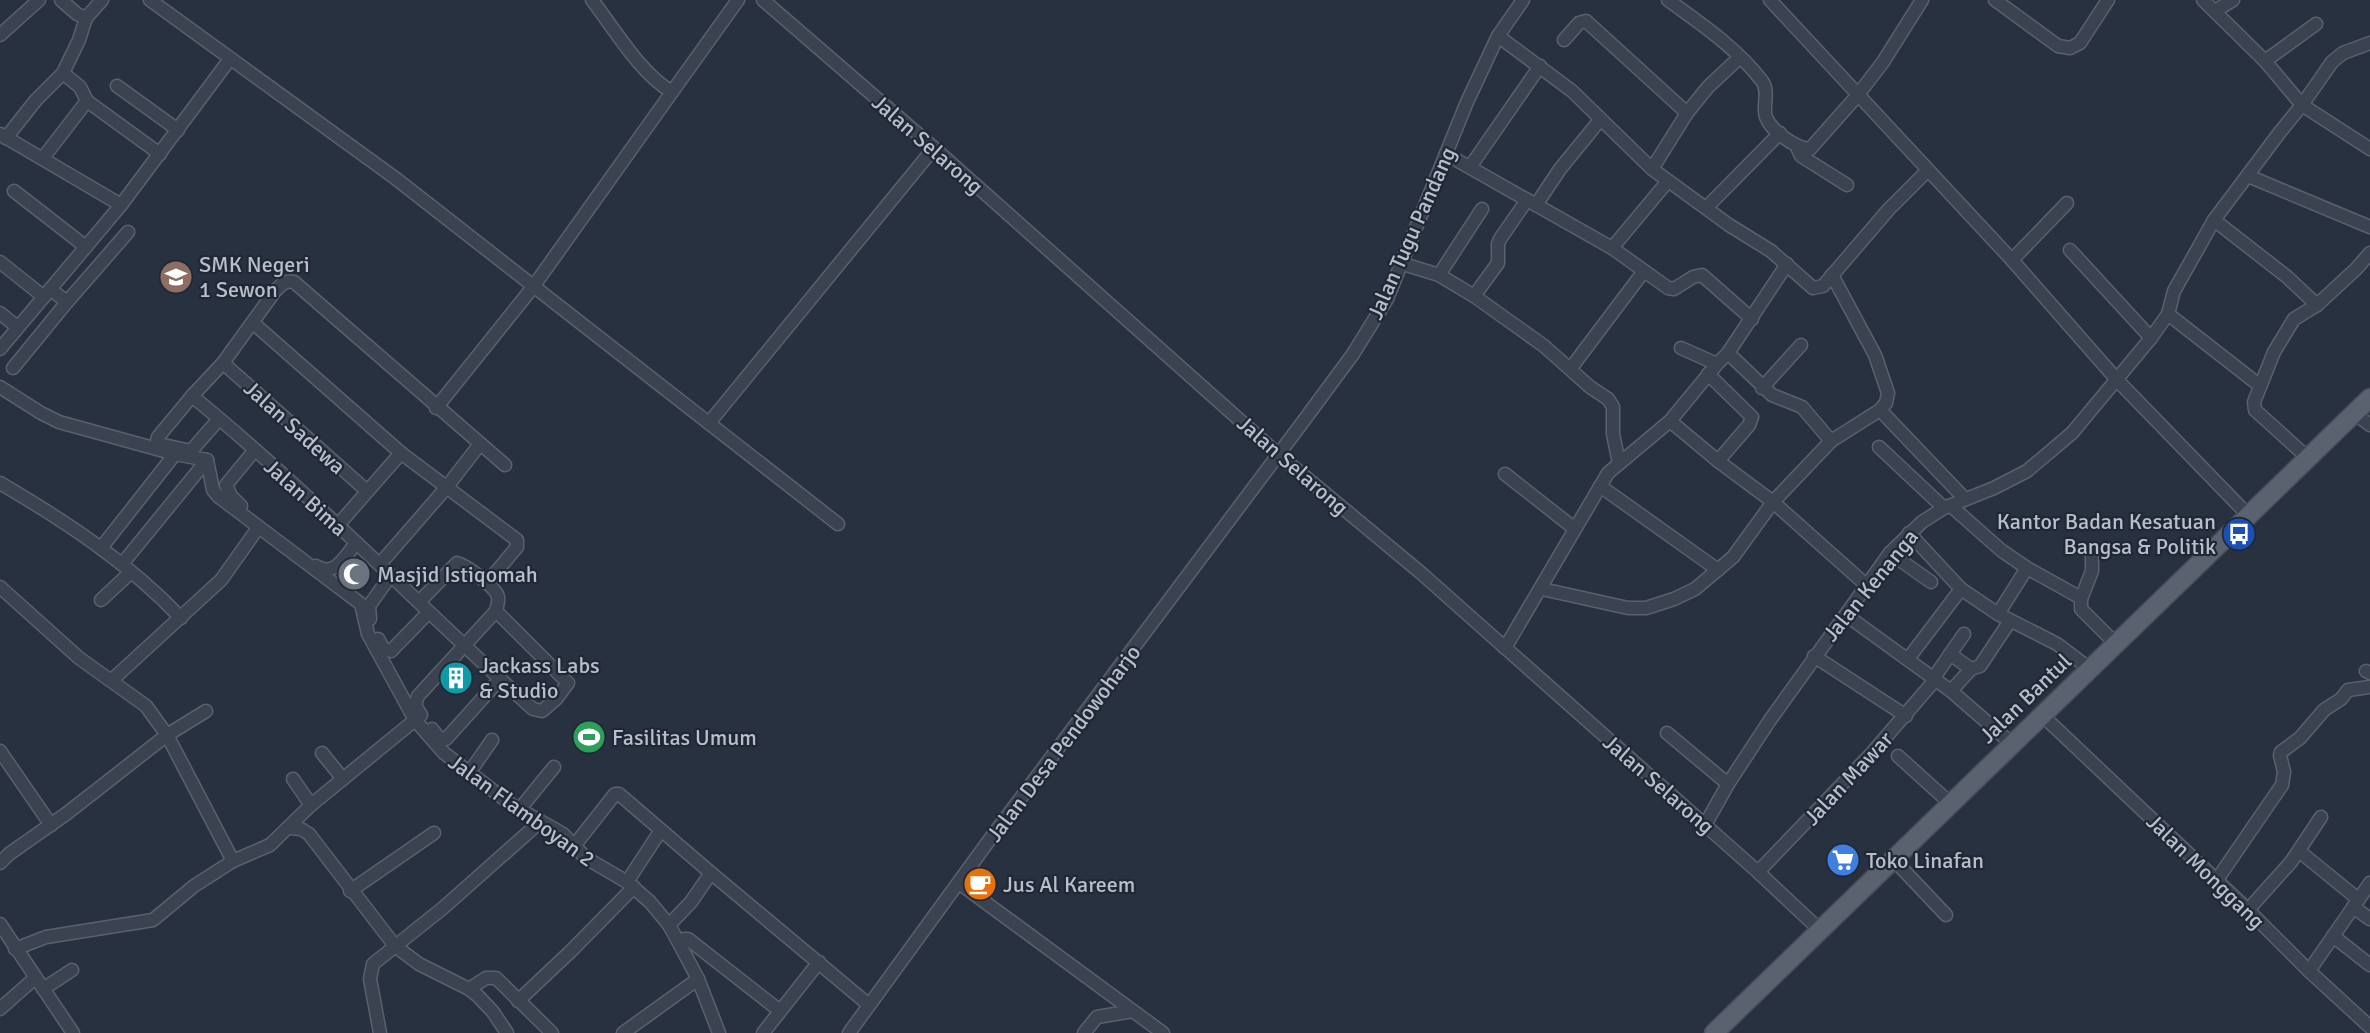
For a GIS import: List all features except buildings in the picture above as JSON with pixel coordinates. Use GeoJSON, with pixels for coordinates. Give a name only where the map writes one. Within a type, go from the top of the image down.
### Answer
{"type":"FeatureCollection","features":[{"type":"Feature","properties":{"kind":"main road","name":"Jalan Bantul"},"geometry":{"type":"LineString","coordinates":[[1714,1033],[2090,669],[2244,512],[2308,458],[2370,398]]}},
{"type":"Feature","properties":{"kind":"street"},"geometry":{"type":"LineString","coordinates":[[0,35],[39,0]]}},
{"type":"Feature","properties":{"kind":"street"},"geometry":{"type":"LineString","coordinates":[[61,0],[77,14],[86,18]]}},
{"type":"Feature","properties":{"kind":"street"},"geometry":{"type":"LineString","coordinates":[[102,0],[86,18],[79,40],[63,73],[3,136],[121,205]]}},
{"type":"Feature","properties":{"kind":"street"},"geometry":{"type":"LineString","coordinates":[[150,0],[395,178],[838,525]]}},
{"type":"Feature","properties":{"kind":"street"},"geometry":{"type":"LineString","coordinates":[[592,0],[647,72],[672,92]]}},
{"type":"Feature","properties":{"kind":"street"},"geometry":{"type":"LineString","coordinates":[[436,408],[533,287],[738,0]]}},
{"type":"Feature","properties":{"kind":"street","name":"Jalan Selarong"},"geometry":{"type":"LineString","coordinates":[[764,0],[1279,455],[1421,573],[1758,872],[1821,931]]}},
{"type":"Feature","properties":{"kind":"street","name":"Jalan Tugu Pandang"},"geometry":{"type":"LineString","coordinates":[[1279,455],[1372,325],[1386,299],[1467,102],[1498,36],[1523,0]]}},
{"type":"Feature","properties":{"kind":"street"},"geometry":{"type":"LineString","coordinates":[[1668,0],[1740,57],[1763,83],[1766,92],[1767,118],[1780,133],[1805,149],[1814,146],[1857,96],[1883,62],[1922,0]]}},
{"type":"Feature","properties":{"kind":"street"},"geometry":{"type":"LineString","coordinates":[[1770,0],[2012,260],[2118,381],[2244,512]]}},
{"type":"Feature","properties":{"kind":"street"},"geometry":{"type":"LineString","coordinates":[[1995,0],[2027,26],[2058,46],[2070,48],[2080,43],[2108,0]]}},
{"type":"Feature","properties":{"kind":"street"},"geometry":{"type":"LineString","coordinates":[[2203,0],[2265,61],[2302,105],[2370,149]]}},
{"type":"Feature","properties":{"kind":"street"},"geometry":{"type":"LineString","coordinates":[[2215,11],[2233,0]]}},
{"type":"Feature","properties":{"kind":"street"},"geometry":{"type":"LineString","coordinates":[[1564,40],[1579,23],[1586,21],[1687,113]]}},
{"type":"Feature","properties":{"kind":"street"},"geometry":{"type":"LineString","coordinates":[[2265,61],[2316,24]]}},
{"type":"Feature","properties":{"kind":"street"},"geometry":{"type":"LineString","coordinates":[[1498,36],[1572,91],[1652,170],[1787,264],[1813,288],[1820,288],[1889,209],[1927,171]]}},
{"type":"Feature","properties":{"kind":"street","name":"Jalan Kenanga"},"geometry":{"type":"LineString","coordinates":[[1705,825],[1728,784],[1814,656],[1890,553],[1922,522],[1948,507],[2027,471],[2072,433],[2100,398],[2118,381],[2168,314],[2174,291],[2214,220],[2336,57],[2370,43]]}},
{"type":"Feature","properties":{"kind":"street"},"geometry":{"type":"LineString","coordinates":[[1652,170],[1687,113],[1708,87],[1740,57]]}},
{"type":"Feature","properties":{"kind":"street"},"geometry":{"type":"LineString","coordinates":[[0,349],[121,205],[230,59]]}},
{"type":"Feature","properties":{"kind":"street"},"geometry":{"type":"LineString","coordinates":[[1470,167],[1540,66]]}},
{"type":"Feature","properties":{"kind":"street"},"geometry":{"type":"LineString","coordinates":[[63,73],[80,87],[87,101],[160,154]]}},
{"type":"Feature","properties":{"kind":"street"},"geometry":{"type":"LineString","coordinates":[[117,86],[178,130]]}},
{"type":"Feature","properties":{"kind":"street"},"geometry":{"type":"LineString","coordinates":[[43,158],[87,101]]}},
{"type":"Feature","properties":{"kind":"street"},"geometry":{"type":"LineString","coordinates":[[1474,296],[1498,263],[1500,239],[1600,120]]}},
{"type":"Feature","properties":{"kind":"street"},"geometry":{"type":"LineString","coordinates":[[1707,207],[1780,133]]}},
{"type":"Feature","properties":{"kind":"street"},"geometry":{"type":"LineString","coordinates":[[1796,145],[1801,156],[1846,185]]}},
{"type":"Feature","properties":{"kind":"street"},"geometry":{"type":"LineString","coordinates":[[709,423],[934,148]]}},
{"type":"Feature","properties":{"kind":"street"},"geometry":{"type":"LineString","coordinates":[[1446,154],[1612,249],[1659,283],[1674,289],[1693,277],[1702,275],[1752,318]]}},
{"type":"Feature","properties":{"kind":"street"},"geometry":{"type":"LineString","coordinates":[[2248,176],[2370,227]]}},
{"type":"Feature","properties":{"kind":"street"},"geometry":{"type":"LineString","coordinates":[[1612,249],[1668,181]]}},
{"type":"Feature","properties":{"kind":"street"},"geometry":{"type":"LineString","coordinates":[[14,191],[86,247]]}},
{"type":"Feature","properties":{"kind":"street"},"geometry":{"type":"LineString","coordinates":[[2012,260],[2067,203]]}},
{"type":"Feature","properties":{"kind":"street"},"geometry":{"type":"LineString","coordinates":[[1439,274],[1482,210]]}},
{"type":"Feature","properties":{"kind":"street"},"geometry":{"type":"LineString","coordinates":[[2214,220],[2318,304]]}},
{"type":"Feature","properties":{"kind":"street"},"geometry":{"type":"LineString","coordinates":[[13,368],[128,232]]}},
{"type":"Feature","properties":{"kind":"street"},"geometry":{"type":"LineString","coordinates":[[2070,250],[2151,338]]}},
{"type":"Feature","properties":{"kind":"street"},"geometry":{"type":"LineString","coordinates":[[2308,458],[2255,410],[2253,402],[2274,352],[2294,319],[2318,304],[2370,253]]}},
{"type":"Feature","properties":{"kind":"street"},"geometry":{"type":"LineString","coordinates":[[0,262],[47,293],[67,302]]}},
{"type":"Feature","properties":{"kind":"street"},"geometry":{"type":"LineString","coordinates":[[1400,263],[1439,274],[1474,296],[1544,346],[1590,387],[1612,403],[1613,434],[1619,463]]}},
{"type":"Feature","properties":{"kind":"street"},"geometry":{"type":"LineString","coordinates":[[1505,648],[1542,589],[1600,486],[1619,463],[1670,421],[1717,363],[1728,353],[1787,264]]}},
{"type":"Feature","properties":{"kind":"street"},"geometry":{"type":"LineString","coordinates":[[1570,368],[1644,271]]}},
{"type":"Feature","properties":{"kind":"street"},"geometry":{"type":"LineString","coordinates":[[1542,589],[1628,608],[1646,609],[1695,589],[1733,557],[1773,502],[1831,441],[1880,410],[1886,403],[1888,393],[1875,355],[1832,275]]}},
{"type":"Feature","properties":{"kind":"street"},"geometry":{"type":"LineString","coordinates":[[219,418],[191,451],[159,444],[157,440],[193,395],[224,363],[281,284],[289,281],[294,282],[436,408],[505,465]]}},
{"type":"Feature","properties":{"kind":"street"},"geometry":{"type":"LineString","coordinates":[[0,313],[17,327]]}},
{"type":"Feature","properties":{"kind":"street"},"geometry":{"type":"LineString","coordinates":[[2168,314],[2259,385]]}},
{"type":"Feature","properties":{"kind":"street"},"geometry":{"type":"LineString","coordinates":[[253,323],[401,453],[517,540],[517,547],[487,584]]}},
{"type":"Feature","properties":{"kind":"street"},"geometry":{"type":"LineString","coordinates":[[1762,388],[1801,345]]}},
{"type":"Feature","properties":{"kind":"street"},"geometry":{"type":"LineString","coordinates":[[1681,348],[1717,363]]}},
{"type":"Feature","properties":{"kind":"street"},"geometry":{"type":"LineString","coordinates":[[1728,353],[1762,388],[1772,395],[1802,407],[1831,441]]}},
{"type":"Feature","properties":{"kind":"street","name":"Jalan Sadewa"},"geometry":{"type":"LineString","coordinates":[[224,363],[368,491]]}},
{"type":"Feature","properties":{"kind":"street"},"geometry":{"type":"LineString","coordinates":[[1708,374],[1752,417],[1749,425],[1718,461]]}},
{"type":"Feature","properties":{"kind":"street"},"geometry":{"type":"LineString","coordinates":[[0,387],[59,422],[175,454],[207,460],[101,600]]}},
{"type":"Feature","properties":{"kind":"street","name":"Jalan Bima"},"geometry":{"type":"LineString","coordinates":[[193,395],[338,525],[533,710],[542,711],[568,685],[567,680],[496,611]]}},
{"type":"Feature","properties":{"kind":"street"},"geometry":{"type":"LineString","coordinates":[[1880,410],[1965,499]]}},
{"type":"Feature","properties":{"kind":"street"},"geometry":{"type":"LineString","coordinates":[[2354,413],[2370,425]]}},
{"type":"Feature","properties":{"kind":"street"},"geometry":{"type":"LineString","coordinates":[[1670,421],[1773,502],[1865,584]]}},
{"type":"Feature","properties":{"kind":"street"},"geometry":{"type":"LineString","coordinates":[[380,564],[446,488],[480,444]]}},
{"type":"Feature","properties":{"kind":"street"},"geometry":{"type":"LineString","coordinates":[[1879,447],[2001,551],[2081,598]]}},
{"type":"Feature","properties":{"kind":"street"},"geometry":{"type":"LineString","coordinates":[[254,451],[229,480],[227,491],[231,496],[287,544],[323,570],[329,571],[335,567],[356,543]]}},
{"type":"Feature","properties":{"kind":"street"},"geometry":{"type":"LineString","coordinates":[[338,525],[401,453]]}},
{"type":"Feature","properties":{"kind":"street"},"geometry":{"type":"LineString","coordinates":[[101,548],[175,454]]}},
{"type":"Feature","properties":{"kind":"street","name":"Jalan Desa Pendowoharjo"},"geometry":{"type":"LineString","coordinates":[[849,1033],[993,835],[1279,455]]}},
{"type":"Feature","properties":{"kind":"street","name":"Jalan Flamboyan 2"},"geometry":{"type":"LineString","coordinates":[[207,460],[213,490],[219,497],[361,604],[368,634],[415,720],[435,744],[519,810],[563,834],[590,861],[630,885],[650,902],[669,925],[680,945],[698,980],[719,1033]]}},
{"type":"Feature","properties":{"kind":"street"},"geometry":{"type":"LineString","coordinates":[[1506,474],[1575,529]]}},
{"type":"Feature","properties":{"kind":"street"},"geometry":{"type":"LineString","coordinates":[[0,483],[101,548],[181,618]]}},
{"type":"Feature","properties":{"kind":"street"},"geometry":{"type":"LineString","coordinates":[[1600,486],[1718,570]]}},
{"type":"Feature","properties":{"kind":"street"},"geometry":{"type":"LineString","coordinates":[[112,680],[221,580],[258,528]]}},
{"type":"Feature","properties":{"kind":"street"},"geometry":{"type":"LineString","coordinates":[[1909,533],[1962,589],[2010,621],[2057,644],[2090,669]]}},
{"type":"Feature","properties":{"kind":"street"},"geometry":{"type":"LineString","coordinates":[[2092,552],[2092,571],[2081,598],[2080,609],[2115,644]]}},
{"type":"Feature","properties":{"kind":"street"},"geometry":{"type":"LineString","coordinates":[[1890,553],[1931,582]]}},
{"type":"Feature","properties":{"kind":"street"},"geometry":{"type":"LineString","coordinates":[[419,602],[457,563],[464,565],[497,593],[496,611],[418,696],[415,703],[416,708],[439,738],[444,740],[447,738],[500,679]]}},
{"type":"Feature","properties":{"kind":"street"},"geometry":{"type":"LineString","coordinates":[[1998,614],[2027,568]]}},
{"type":"Feature","properties":{"kind":"street"},"geometry":{"type":"LineString","coordinates":[[391,575],[371,602],[368,612],[383,648],[388,651],[393,650],[428,612]]}},
{"type":"Feature","properties":{"kind":"street"},"geometry":{"type":"LineString","coordinates":[[0,587],[59,641],[146,706],[167,735],[233,861]]}},
{"type":"Feature","properties":{"kind":"street"},"geometry":{"type":"LineString","coordinates":[[1908,659],[1962,589]]}},
{"type":"Feature","properties":{"kind":"street"},"geometry":{"type":"LineString","coordinates":[[1846,615],[1951,691],[2012,743]]}},
{"type":"Feature","properties":{"kind":"street"},"geometry":{"type":"LineString","coordinates":[[1951,691],[1971,669],[1980,666],[2010,621]]}},
{"type":"Feature","properties":{"kind":"street","name":"Jalan Mawar"},"geometry":{"type":"LineString","coordinates":[[1758,872],[1906,716],[1964,634]]}},
{"type":"Feature","properties":{"kind":"street"},"geometry":{"type":"LineString","coordinates":[[1950,654],[1971,669]]}},
{"type":"Feature","properties":{"kind":"street"},"geometry":{"type":"LineString","coordinates":[[1814,656],[1906,716]]}},
{"type":"Feature","properties":{"kind":"street"},"geometry":{"type":"LineString","coordinates":[[2216,880],[2282,785],[2284,772],[2280,754],[2300,738],[2324,710],[2341,699],[2348,690],[2370,687]]}},
{"type":"Feature","properties":{"kind":"street"},"geometry":{"type":"LineString","coordinates":[[0,863],[167,735],[206,711]]}},
{"type":"Feature","properties":{"kind":"street","name":"Jalan Monggang"},"geometry":{"type":"LineString","coordinates":[[2042,715],[2248,910],[2308,971],[2370,1027]]}},
{"type":"Feature","properties":{"kind":"street"},"geometry":{"type":"LineString","coordinates":[[15,949],[46,938],[153,920],[194,886],[233,861],[264,849],[290,828],[311,806],[415,720]]}},
{"type":"Feature","properties":{"kind":"street"},"geometry":{"type":"LineString","coordinates":[[1667,733],[1728,784]]}},
{"type":"Feature","properties":{"kind":"street"},"geometry":{"type":"LineString","coordinates":[[469,773],[492,741]]}},
{"type":"Feature","properties":{"kind":"street"},"geometry":{"type":"LineString","coordinates":[[0,751],[51,825]]}},
{"type":"Feature","properties":{"kind":"street"},"geometry":{"type":"LineString","coordinates":[[322,753],[343,779]]}},
{"type":"Feature","properties":{"kind":"street"},"geometry":{"type":"LineString","coordinates":[[1898,756],[1950,803]]}},
{"type":"Feature","properties":{"kind":"street"},"geometry":{"type":"LineString","coordinates":[[519,810],[554,767]]}},
{"type":"Feature","properties":{"kind":"street"},"geometry":{"type":"LineString","coordinates":[[293,780],[311,806]]}},
{"type":"Feature","properties":{"kind":"street"},"geometry":{"type":"LineString","coordinates":[[574,846],[617,794],[621,794],[711,873],[869,1005]]}},
{"type":"Feature","properties":{"kind":"street"},"geometry":{"type":"LineString","coordinates":[[2248,910],[2299,851],[2321,817]]}},
{"type":"Feature","properties":{"kind":"street"},"geometry":{"type":"LineString","coordinates":[[380,1033],[370,972],[377,960],[443,908],[540,822]]}},
{"type":"Feature","properties":{"kind":"street"},"geometry":{"type":"LineString","coordinates":[[290,828],[301,829],[309,834],[350,891],[395,946],[419,964],[469,989],[487,1004],[507,1033]]}},
{"type":"Feature","properties":{"kind":"street"},"geometry":{"type":"LineString","coordinates":[[518,1000],[572,951],[630,885],[661,830]]}},
{"type":"Feature","properties":{"kind":"street"},"geometry":{"type":"LineString","coordinates":[[350,891],[434,833]]}},
{"type":"Feature","properties":{"kind":"street"},"geometry":{"type":"LineString","coordinates":[[2299,851],[2356,903],[2370,919]]}},
{"type":"Feature","properties":{"kind":"street"},"geometry":{"type":"LineString","coordinates":[[1893,859],[1946,915]]}},
{"type":"Feature","properties":{"kind":"street"},"geometry":{"type":"LineString","coordinates":[[669,925],[691,902],[711,873]]}},
{"type":"Feature","properties":{"kind":"street"},"geometry":{"type":"LineString","coordinates":[[2308,971],[2370,883]]}},
{"type":"Feature","properties":{"kind":"street"},"geometry":{"type":"LineString","coordinates":[[959,884],[1163,1033]]}},
{"type":"Feature","properties":{"kind":"street"},"geometry":{"type":"LineString","coordinates":[[0,924],[73,1033]]}},
{"type":"Feature","properties":{"kind":"street"},"geometry":{"type":"LineString","coordinates":[[2333,936],[2370,965]]}},
{"type":"Feature","properties":{"kind":"street"},"geometry":{"type":"LineString","coordinates":[[680,945],[684,939],[688,939],[780,1011]]}},
{"type":"Feature","properties":{"kind":"street"},"geometry":{"type":"LineString","coordinates":[[763,1033],[819,962]]}},
{"type":"Feature","properties":{"kind":"street"},"geometry":{"type":"LineString","coordinates":[[43,989],[72,970]]}},
{"type":"Feature","properties":{"kind":"street"},"geometry":{"type":"LineString","coordinates":[[0,1009],[35,978]]}},
{"type":"Feature","properties":{"kind":"street"},"geometry":{"type":"LineString","coordinates":[[469,989],[486,978],[496,978],[552,1033]]}},
{"type":"Feature","properties":{"kind":"street"},"geometry":{"type":"LineString","coordinates":[[622,1033],[698,980]]}},
{"type":"Feature","properties":{"kind":"street"},"geometry":{"type":"LineString","coordinates":[[1084,1033],[1097,1017],[1133,1011]]}},
{"type":"Feature","properties":{"kind":"place","name":"SMK Negeri 1 Sewon"},"geometry":{"type":"Point","coordinates":[176,277]}},
{"type":"Feature","properties":{"kind":"place","name":"Kantor Badan Kesatuan Bangsa & Politik"},"geometry":{"type":"Point","coordinates":[2239,534]}},
{"type":"Feature","properties":{"kind":"place","name":"Masjid Istiqomah"},"geometry":{"type":"Point","coordinates":[354,574]}},
{"type":"Feature","properties":{"kind":"place","name":"Jackass Labs & Studio"},"geometry":{"type":"Point","coordinates":[456,678]}},
{"type":"Feature","properties":{"kind":"place","name":"Fasilitas Umum"},"geometry":{"type":"Point","coordinates":[589,737]}},
{"type":"Feature","properties":{"kind":"place","name":"Toko Linafan"},"geometry":{"type":"Point","coordinates":[1843,860]}},
{"type":"Feature","properties":{"kind":"place","name":"Jus Al Kareem"},"geometry":{"type":"Point","coordinates":[980,884]}}]}
